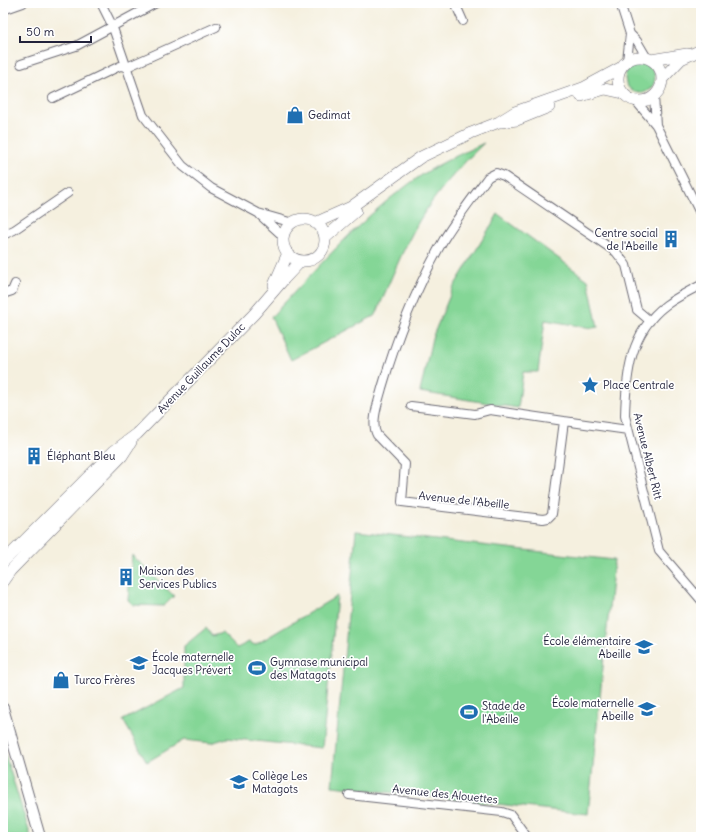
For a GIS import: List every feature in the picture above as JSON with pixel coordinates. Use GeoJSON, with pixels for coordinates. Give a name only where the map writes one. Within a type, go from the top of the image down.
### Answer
{"type":"FeatureCollection","features":[{"type":"Feature","properties":{"kind":"main road"},"geometry":{"type":"LineString","coordinates":[[696,51],[678,62],[662,79],[658,92],[654,96],[641,101],[635,100],[623,93],[618,81],[624,65],[636,57],[649,59],[696,51]]}},
{"type":"Feature","properties":{"kind":"main road"},"geometry":{"type":"LineString","coordinates":[[649,59],[659,68],[662,79]]}},
{"type":"Feature","properties":{"kind":"main road","name":"Avenue Guillaume Dulac"},"geometry":{"type":"LineString","coordinates":[[293,223],[304,220],[315,223],[351,207],[420,157],[499,122],[515,112],[583,88],[624,65]]}},
{"type":"Feature","properties":{"kind":"main road","name":"Avenue Guillaume Dulac"},"geometry":{"type":"LineString","coordinates":[[499,122],[517,120],[597,90],[605,89],[623,93]]}},
{"type":"Feature","properties":{"kind":"main road","name":"Avenue Guillaume Dulac"},"geometry":{"type":"LineString","coordinates":[[3,562],[92,480],[114,451],[135,436],[254,314],[301,261],[314,259],[319,255],[325,244],[325,238],[348,216],[378,196],[443,147]]}},
{"type":"Feature","properties":{"kind":"main road"},"geometry":{"type":"LineString","coordinates":[[293,223],[288,227],[284,237],[285,248],[294,258],[301,261]]}},
{"type":"Feature","properties":{"kind":"main road"},"geometry":{"type":"LineString","coordinates":[[315,223],[323,232],[325,238]]}},
{"type":"Feature","properties":{"kind":"main road","name":"Avenue Guillaume Dulac"},"geometry":{"type":"LineString","coordinates":[[266,300],[288,253]]}},
{"type":"Feature","properties":{"kind":"main road","name":"Avenue Guillaume Dulac"},"geometry":{"type":"LineString","coordinates":[[3,581],[10,571],[80,492]]}},
{"type":"Feature","properties":{"kind":"street"},"geometry":{"type":"LineString","coordinates":[[3,10],[23,3]]}},
{"type":"Feature","properties":{"kind":"street"},"geometry":{"type":"LineString","coordinates":[[100,3],[112,25],[144,115],[183,166],[211,188],[258,213],[293,223]]}},
{"type":"Feature","properties":{"kind":"street"},"geometry":{"type":"LineString","coordinates":[[21,64],[76,46],[112,25],[156,3]]}},
{"type":"Feature","properties":{"kind":"street"},"geometry":{"type":"LineString","coordinates":[[455,3],[463,21]]}},
{"type":"Feature","properties":{"kind":"street"},"geometry":{"type":"LineString","coordinates":[[620,3],[630,34],[637,41],[649,59]]}},
{"type":"Feature","properties":{"kind":"street"},"geometry":{"type":"LineString","coordinates":[[53,98],[120,66],[127,67],[216,27]]}},
{"type":"Feature","properties":{"kind":"street"},"geometry":{"type":"LineString","coordinates":[[624,65],[630,34]]}},
{"type":"Feature","properties":{"kind":"street"},"geometry":{"type":"LineString","coordinates":[[654,96],[656,125]]}},
{"type":"Feature","properties":{"kind":"street"},"geometry":{"type":"LineString","coordinates":[[635,100],[656,125],[701,215]]}},
{"type":"Feature","properties":{"kind":"street","name":"Avenue de l'Abeille"},"geometry":{"type":"LineString","coordinates":[[564,421],[552,514],[543,520],[402,502],[405,464],[374,430],[380,397],[393,349],[416,294],[444,239],[488,177],[496,173],[504,176],[616,252],[626,265],[637,310],[650,321]]}},
{"type":"Feature","properties":{"kind":"street"},"geometry":{"type":"LineString","coordinates":[[3,235],[14,230],[68,193]]}},
{"type":"Feature","properties":{"kind":"street"},"geometry":{"type":"LineString","coordinates":[[258,213],[284,237]]}},
{"type":"Feature","properties":{"kind":"street"},"geometry":{"type":"LineString","coordinates":[[3,294],[12,291],[15,284]]}},
{"type":"Feature","properties":{"kind":"street","name":"Avenue Albert Ritt"},"geometry":{"type":"LineString","coordinates":[[701,285],[667,305],[650,321],[633,349],[625,394],[625,416],[628,430],[641,474],[659,551],[664,559],[701,600]]}},
{"type":"Feature","properties":{"kind":"street"},"geometry":{"type":"LineString","coordinates":[[411,406],[475,414],[490,410],[628,430]]}},
{"type":"Feature","properties":{"kind":"street"},"geometry":{"type":"LineString","coordinates":[[3,708],[5,720],[40,837]]}},
{"type":"Feature","properties":{"kind":"street","name":"Avenue des Alouettes"},"geometry":{"type":"LineString","coordinates":[[349,795],[502,812],[511,815],[527,837]]}},
{"type":"Feature","properties":{"kind":"green space"},"geometry":{"type":"Polygon","coordinates":[[[640,63],[651,67],[655,78],[651,89],[640,93],[629,89],[625,78],[629,67],[640,63]]]}},
{"type":"Feature","properties":{"kind":"green space"},"geometry":{"type":"Polygon","coordinates":[[[484,143],[449,180],[425,211],[401,255],[376,315],[291,360],[271,317],[354,230],[390,198],[426,172],[484,143]]]}},
{"type":"Feature","properties":{"kind":"green space"},"geometry":{"type":"Polygon","coordinates":[[[498,214],[588,280],[598,327],[592,328],[545,320],[538,372],[523,372],[518,408],[420,392],[432,338],[453,288],[498,214]]]}},
{"type":"Feature","properties":{"kind":"green space","name":"Stade de l'Abeille"},"geometry":{"type":"Polygon","coordinates":[[[356,531],[614,560],[588,814],[332,786],[356,531]]]}},
{"type":"Feature","properties":{"kind":"green space"},"geometry":{"type":"Polygon","coordinates":[[[132,555],[174,596],[164,606],[133,605],[128,600],[132,555]]]}},
{"type":"Feature","properties":{"kind":"green space","name":"Gymnase municipal des Matagots"},"geometry":{"type":"Polygon","coordinates":[[[337,596],[322,748],[227,738],[211,743],[184,740],[147,762],[123,720],[184,688],[184,646],[206,628],[212,636],[222,633],[237,648],[249,642],[255,645],[337,596]]]}},
{"type":"Feature","properties":{"kind":"green space"},"geometry":{"type":"Polygon","coordinates":[[[3,748],[31,837],[3,837],[3,748]]]}},
{"type":"Feature","properties":{"kind":"place","name":"Gedimat"},"geometry":{"type":"Point","coordinates":[295,115]}},
{"type":"Feature","properties":{"kind":"place","name":"Centre social de l'Abeille"},"geometry":{"type":"Point","coordinates":[671,239]}},
{"type":"Feature","properties":{"kind":"place","name":"Place Centrale"},"geometry":{"type":"Point","coordinates":[590,385]}},
{"type":"Feature","properties":{"kind":"place","name":"Éléphant Bleu"},"geometry":{"type":"Point","coordinates":[34,456]}},
{"type":"Feature","properties":{"kind":"place","name":"Maison des Services Publics"},"geometry":{"type":"Point","coordinates":[126,577]}},
{"type":"Feature","properties":{"kind":"place","name":"École élémentaire Abeille"},"geometry":{"type":"Point","coordinates":[644,647]}},
{"type":"Feature","properties":{"kind":"place","name":"École maternelle Jacques Prévert"},"geometry":{"type":"Point","coordinates":[139,663]}},
{"type":"Feature","properties":{"kind":"place","name":"Gymnase municipal des Matagots"},"geometry":{"type":"Point","coordinates":[257,668]}},
{"type":"Feature","properties":{"kind":"place","name":"Turco Frères"},"geometry":{"type":"Point","coordinates":[61,680]}},
{"type":"Feature","properties":{"kind":"place","name":"École maternelle Abeille"},"geometry":{"type":"Point","coordinates":[647,709]}},
{"type":"Feature","properties":{"kind":"place","name":"Stade de l'Abeille"},"geometry":{"type":"Point","coordinates":[469,712]}},
{"type":"Feature","properties":{"kind":"place","name":"Collège Les Matagots"},"geometry":{"type":"Point","coordinates":[239,782]}}]}
